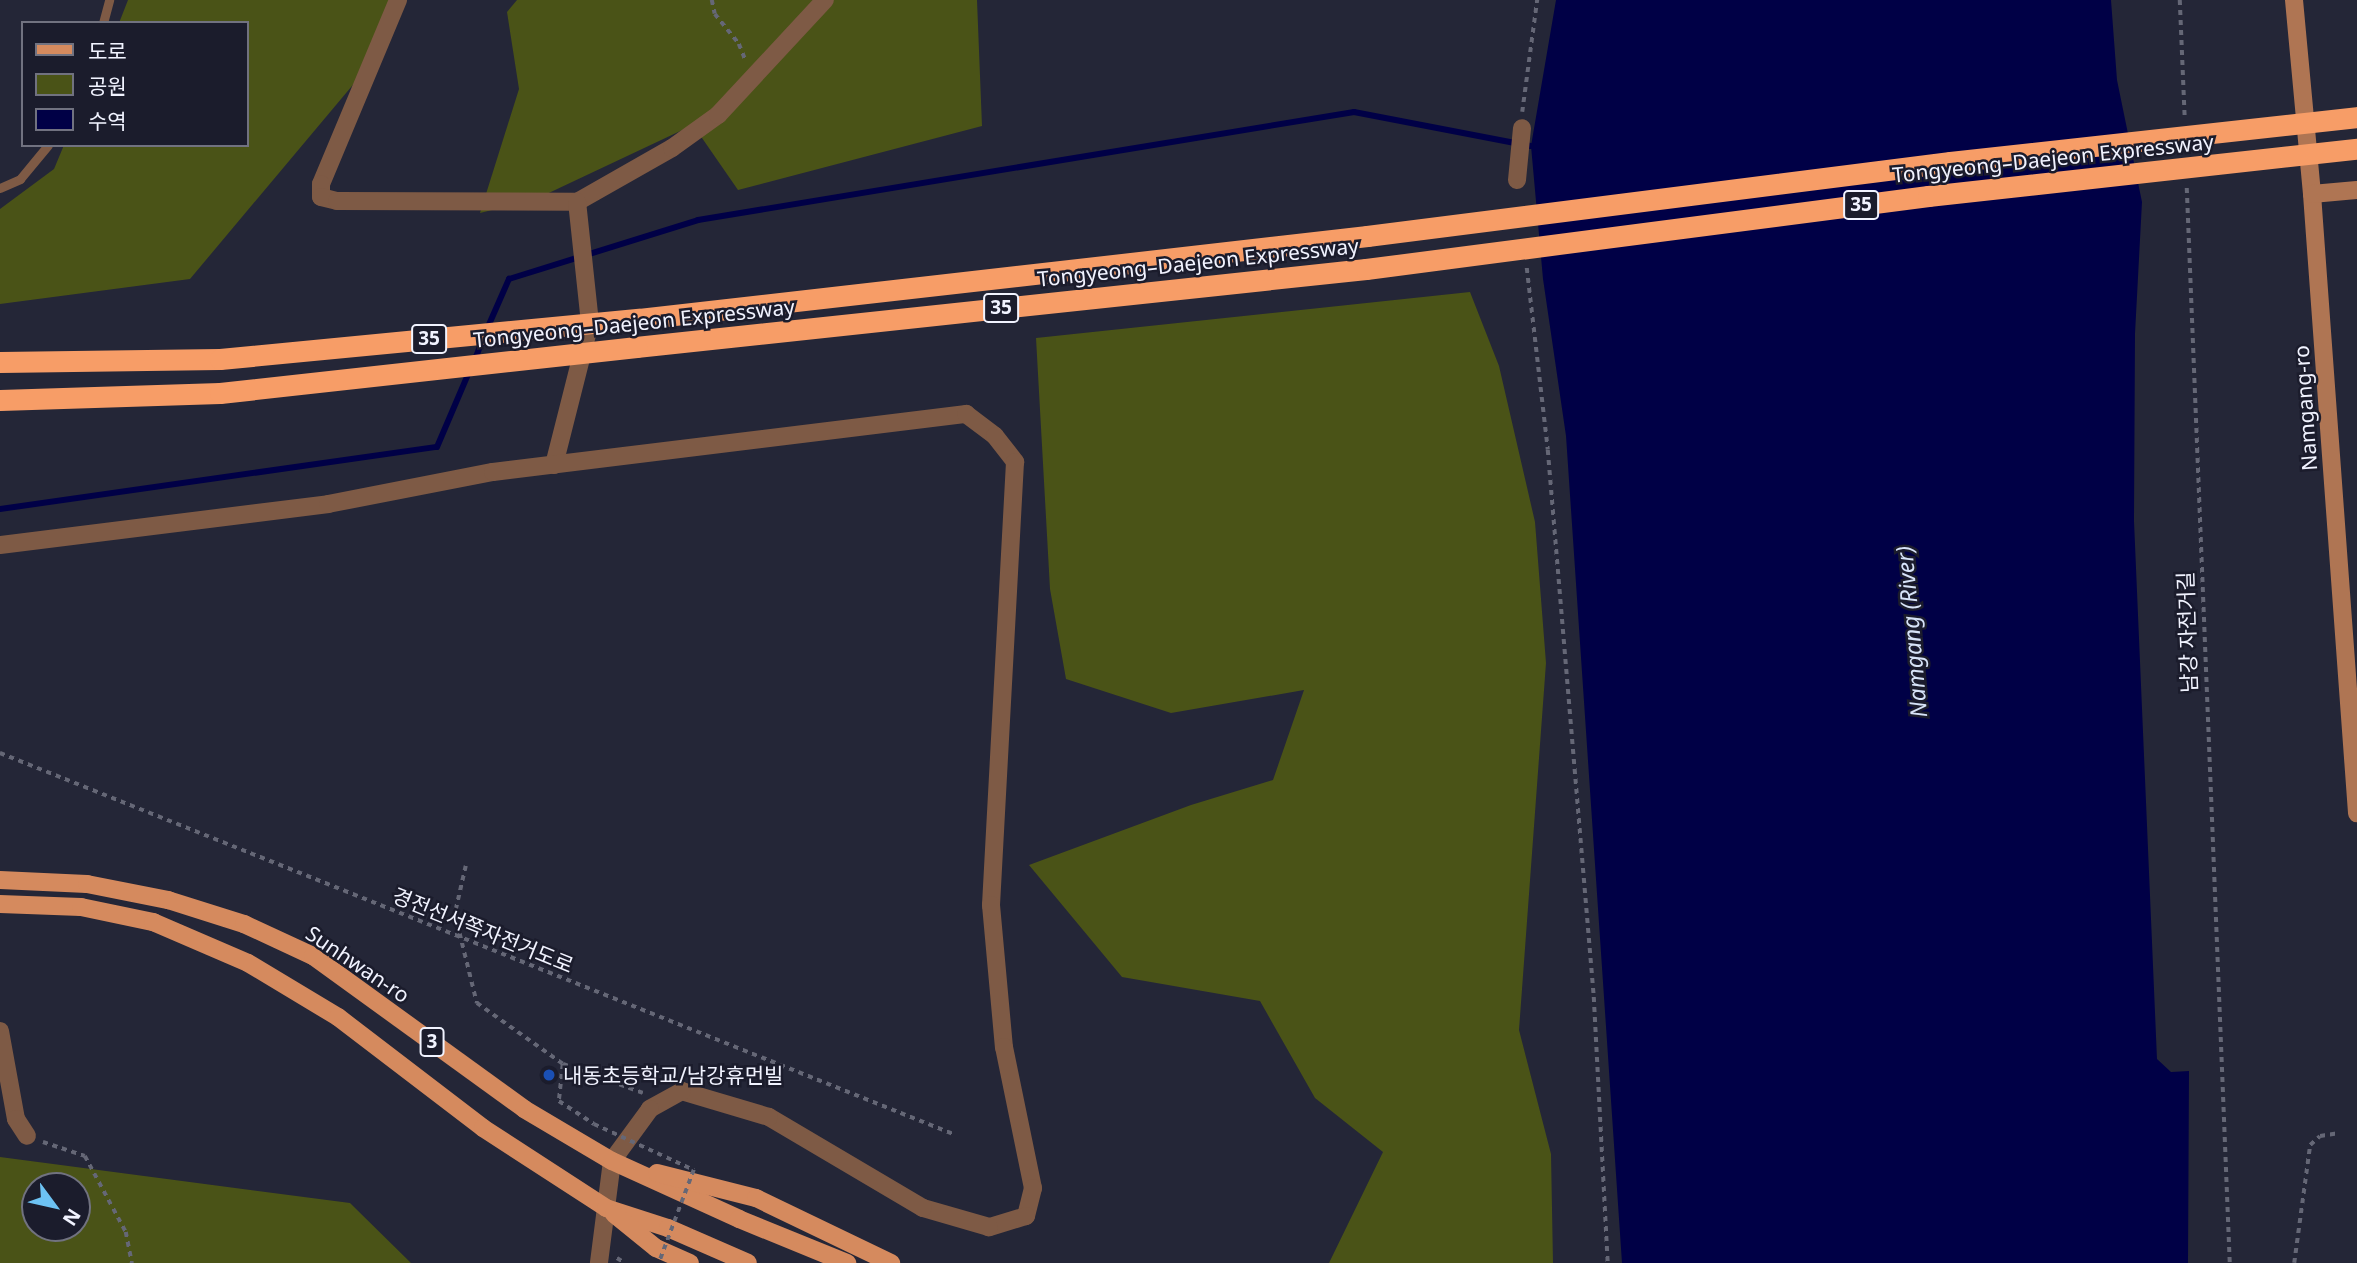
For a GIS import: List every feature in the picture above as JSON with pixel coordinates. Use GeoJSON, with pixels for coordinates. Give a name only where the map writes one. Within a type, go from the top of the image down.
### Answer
{"type":"FeatureCollection","features":[{"type":"Feature","properties":{"kind":"highway","name":"Tongyeong–Daejeon Expressway"},"geometry":{"type":"LineString","coordinates":[[0,362],[220,359],[639,319],[1367,236],[1950,162],[2357,117]]}},
{"type":"Feature","properties":{"kind":"highway","name":"Tongyeong–Daejeon Expressway"},"geometry":{"type":"LineString","coordinates":[[0,400],[220,394],[1366,269],[1928,196],[2357,149]]}},
{"type":"Feature","properties":{"kind":"main road","name":"Sunhwan-ro"},"geometry":{"type":"LineString","coordinates":[[0,880],[87,884],[168,900],[256,929],[313,956],[524,1109],[612,1161],[739,1219],[848,1263]]}},
{"type":"Feature","properties":{"kind":"main road","name":"3"},"geometry":{"type":"LineString","coordinates":[[0,904],[80,906],[153,922],[248,963],[338,1017],[483,1128],[606,1208],[668,1228],[748,1263]]}},
{"type":"Feature","properties":{"kind":"main road"},"geometry":{"type":"LineString","coordinates":[[612,1161],[756,1198],[891,1263]]}},
{"type":"Feature","properties":{"kind":"main road"},"geometry":{"type":"LineString","coordinates":[[606,1208],[656,1248],[690,1263]]}},
{"type":"Feature","properties":{"kind":"street"},"geometry":{"type":"LineString","coordinates":[[398,0],[321,184],[321,197],[337,201],[577,202],[672,148],[718,115],[825,0]]}},
{"type":"Feature","properties":{"kind":"street","name":"Namgang-ro"},"geometry":{"type":"LineString","coordinates":[[2294,0],[2312,194],[2357,813]]}},
{"type":"Feature","properties":{"kind":"street"},"geometry":{"type":"LineString","coordinates":[[1517,180],[1522,128]]}},
{"type":"Feature","properties":{"kind":"street"},"geometry":{"type":"LineString","coordinates":[[2312,194],[2357,190]]}},
{"type":"Feature","properties":{"kind":"street"},"geometry":{"type":"LineString","coordinates":[[554,465],[590,323],[577,202]]}},
{"type":"Feature","properties":{"kind":"street"},"geometry":{"type":"LineString","coordinates":[[0,545],[328,504],[493,472],[966,414],[995,436],[1015,462],[991,905],[1004,1047],[1033,1188],[1026,1216],[989,1227],[923,1209],[769,1117],[682,1090],[650,1109],[612,1161],[599,1263]]}},
{"type":"Feature","properties":{"kind":"street"},"geometry":{"type":"LineString","coordinates":[[0,1031],[16,1119],[27,1136]]}},
{"type":"Feature","properties":{"kind":"lane"},"geometry":{"type":"LineString","coordinates":[[104,21],[109,0]]}},
{"type":"Feature","properties":{"kind":"lane"},"geometry":{"type":"LineString","coordinates":[[0,188],[20,179],[46,147]]}},
{"type":"Feature","properties":{"kind":"path"},"geometry":{"type":"LineString","coordinates":[[712,0],[715,14],[738,44],[749,69],[746,85]]}},
{"type":"Feature","properties":{"kind":"path"},"geometry":{"type":"LineString","coordinates":[[1522,128],[1537,0]]}},
{"type":"Feature","properties":{"kind":"path"},"geometry":{"type":"LineString","coordinates":[[2180,0],[2185,120]]}},
{"type":"Feature","properties":{"kind":"path","name":"남강 자전거길"},"geometry":{"type":"LineString","coordinates":[[2186,176],[2230,1263]]}},
{"type":"Feature","properties":{"kind":"path"},"geometry":{"type":"LineString","coordinates":[[1526,261],[1548,450],[1594,997],[1608,1263]]}},
{"type":"Feature","properties":{"kind":"path","name":"경전선서쪽자전거도로"},"geometry":{"type":"LineString","coordinates":[[0,752],[956,1135]]}},
{"type":"Feature","properties":{"kind":"path"},"geometry":{"type":"LineString","coordinates":[[466,866],[455,914],[477,1003],[563,1064],[664,1101]]}},
{"type":"Feature","properties":{"kind":"path"},"geometry":{"type":"LineString","coordinates":[[563,1064],[559,1101],[594,1124],[694,1170],[659,1263]]}},
{"type":"Feature","properties":{"kind":"path"},"geometry":{"type":"LineString","coordinates":[[2294,1263],[2309,1145],[2320,1136],[2338,1133]]}},
{"type":"Feature","properties":{"kind":"path"},"geometry":{"type":"LineString","coordinates":[[27,1136],[85,1156],[126,1231],[132,1263]]}},
{"type":"Feature","properties":{"kind":"green space"},"geometry":{"type":"Polygon","coordinates":[[[128,0],[399,0],[357,80],[190,279],[0,304],[0,209],[54,169],[63,147],[248,147],[248,21],[120,21],[128,0]]]}},
{"type":"Feature","properties":{"kind":"green space"},"geometry":{"type":"Polygon","coordinates":[[[517,0],[977,0],[982,126],[738,190],[693,125],[536,199],[480,213],[519,89],[507,12],[517,0]]]}},
{"type":"Feature","properties":{"kind":"green space"},"geometry":{"type":"Polygon","coordinates":[[[1470,292],[1499,366],[1535,522],[1546,663],[1519,1030],[1551,1154],[1553,1263],[1329,1263],[1383,1152],[1315,1098],[1260,1001],[1122,977],[1029,865],[1191,805],[1273,780],[1304,690],[1171,713],[1066,679],[1050,589],[1036,338],[1470,292]]]}},
{"type":"Feature","properties":{"kind":"green space"},"geometry":{"type":"Polygon","coordinates":[[[0,1157],[350,1203],[411,1263],[0,1263],[0,1157]]]}},
{"type":"Feature","properties":{"kind":"water","name":"Namgang (River)"},"geometry":{"type":"Polygon","coordinates":[[[1556,0],[2111,0],[2117,80],[2142,202],[2135,334],[2134,521],[2157,1059],[2171,1072],[2189,1071],[2188,1263],[1622,1263],[1566,436],[1543,279],[1531,146],[1556,0]]]}},
{"type":"Feature","properties":{"kind":"waterway"},"geometry":{"type":"LineString","coordinates":[[487,329],[509,279],[698,220],[1354,112],[1531,146]]}},
{"type":"Feature","properties":{"kind":"waterway"},"geometry":{"type":"LineString","coordinates":[[474,362],[483,339]]}},
{"type":"Feature","properties":{"kind":"waterway"},"geometry":{"type":"LineString","coordinates":[[0,509],[437,447],[469,372]]}},
{"type":"Feature","properties":{"kind":"place","name":"내동초등학교/남강휴먼빌"},"geometry":{"type":"Point","coordinates":[549,1075]}}]}
